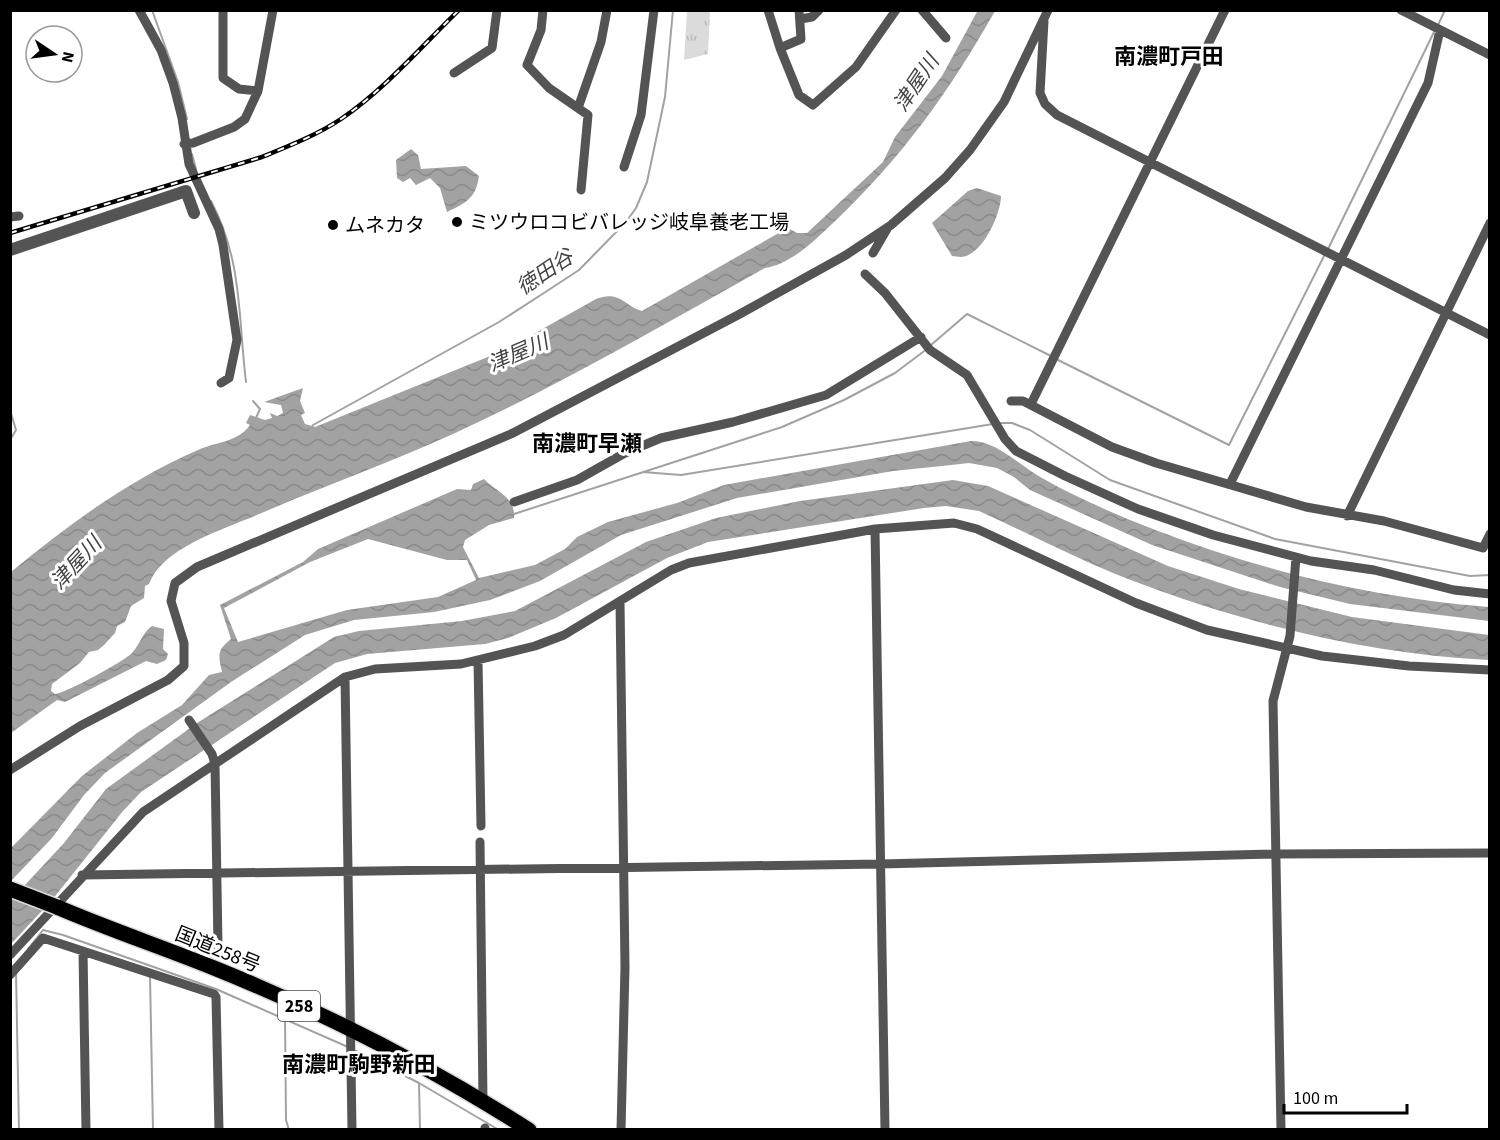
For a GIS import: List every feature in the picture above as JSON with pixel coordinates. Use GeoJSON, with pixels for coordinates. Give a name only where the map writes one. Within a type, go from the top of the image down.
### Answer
{"type":"FeatureCollection","features":[{"type":"Feature","properties":{"kind":"highway","name":"国道258号"},"geometry":{"type":"LineString","coordinates":[[10,889],[215,969],[351,1029],[483,1101],[529,1130]]}},
{"type":"Feature","properties":{"kind":"street"},"geometry":{"type":"LineString","coordinates":[[139,10],[161,50],[182,118],[195,183],[219,229],[237,340],[229,378],[221,382]]}},
{"type":"Feature","properties":{"kind":"street"},"geometry":{"type":"LineString","coordinates":[[223,10],[223,78],[239,89],[258,91]]}},
{"type":"Feature","properties":{"kind":"street"},"geometry":{"type":"LineString","coordinates":[[188,144],[234,127],[245,119],[258,91],[273,10]]}},
{"type":"Feature","properties":{"kind":"street"},"geometry":{"type":"LineString","coordinates":[[454,73],[492,48],[498,10]]}},
{"type":"Feature","properties":{"kind":"street"},"geometry":{"type":"LineString","coordinates":[[543,10],[541,30],[527,65],[549,88],[588,115],[581,190]]}},
{"type":"Feature","properties":{"kind":"street"},"geometry":{"type":"LineString","coordinates":[[578,108],[601,42],[607,10]]}},
{"type":"Feature","properties":{"kind":"street"},"geometry":{"type":"LineString","coordinates":[[624,167],[641,115],[654,10]]}},
{"type":"Feature","properties":{"kind":"street"},"geometry":{"type":"LineString","coordinates":[[768,10],[799,95],[813,105],[856,67],[896,10]]}},
{"type":"Feature","properties":{"kind":"street"},"geometry":{"type":"LineString","coordinates":[[780,48],[801,39],[800,15],[812,17],[819,10]]}},
{"type":"Feature","properties":{"kind":"street"},"geometry":{"type":"LineString","coordinates":[[922,10],[946,38]]}},
{"type":"Feature","properties":{"kind":"street"},"geometry":{"type":"LineString","coordinates":[[1031,404],[1225,10]]}},
{"type":"Feature","properties":{"kind":"street"},"geometry":{"type":"LineString","coordinates":[[1401,10],[1490,55]]}},
{"type":"Feature","properties":{"kind":"street"},"geometry":{"type":"LineString","coordinates":[[1045,13],[1040,93],[1045,104],[1058,114],[1490,335]]}},
{"type":"Feature","properties":{"kind":"street"},"geometry":{"type":"LineString","coordinates":[[10,770],[80,726],[168,680],[184,666],[184,643],[171,601],[176,583],[197,567],[513,433],[738,315],[846,255],[888,227],[945,178],[970,150],[1004,102],[1045,13]]}},
{"type":"Feature","properties":{"kind":"street"},"geometry":{"type":"LineString","coordinates":[[1230,484],[1428,83],[1440,30]]}},
{"type":"Feature","properties":{"kind":"street"},"geometry":{"type":"LineString","coordinates":[[10,250],[186,191],[194,213]]}},
{"type":"Feature","properties":{"kind":"street"},"geometry":{"type":"LineString","coordinates":[[1347,516],[1444,312],[1490,223]]}},
{"type":"Feature","properties":{"kind":"street"},"geometry":{"type":"LineString","coordinates":[[873,252],[888,227]]}},
{"type":"Feature","properties":{"kind":"street"},"geometry":{"type":"LineString","coordinates":[[865,274],[885,293],[930,350],[967,375],[1016,451],[1138,509],[1213,535],[1296,557],[1374,570],[1454,590],[1490,594]]}},
{"type":"Feature","properties":{"kind":"street"},"geometry":{"type":"LineString","coordinates":[[514,502],[578,480],[654,440],[734,422],[826,395],[921,337]]}},
{"type":"Feature","properties":{"kind":"street"},"geometry":{"type":"LineString","coordinates":[[1011,401],[1031,404],[1112,447],[1156,463],[1306,507],[1384,521],[1483,548],[1490,534]]}},
{"type":"Feature","properties":{"kind":"street"},"geometry":{"type":"LineString","coordinates":[[10,955],[143,812],[214,759],[345,677],[375,669],[461,664],[535,646],[564,635],[671,570],[689,563],[874,529],[954,523],[977,529],[1136,603],[1207,630],[1286,650],[1409,666],[1490,670]]}},
{"type":"Feature","properties":{"kind":"street"},"geometry":{"type":"LineString","coordinates":[[874,529],[885,1130]]}},
{"type":"Feature","properties":{"kind":"street"},"geometry":{"type":"LineString","coordinates":[[1281,1130],[1273,701],[1290,636],[1296,557]]}},
{"type":"Feature","properties":{"kind":"street"},"geometry":{"type":"LineString","coordinates":[[620,603],[625,1038],[621,1130]]}},
{"type":"Feature","properties":{"kind":"street"},"geometry":{"type":"LineString","coordinates":[[478,660],[481,826]]}},
{"type":"Feature","properties":{"kind":"street"},"geometry":{"type":"LineString","coordinates":[[345,677],[352,1130]]}},
{"type":"Feature","properties":{"kind":"street"},"geometry":{"type":"LineString","coordinates":[[189,720],[214,759],[218,947]]}},
{"type":"Feature","properties":{"kind":"street"},"geometry":{"type":"LineString","coordinates":[[480,842],[483,1101]]}},
{"type":"Feature","properties":{"kind":"street"},"geometry":{"type":"LineString","coordinates":[[82,875],[881,864],[1276,854],[1490,853]]}},
{"type":"Feature","properties":{"kind":"street"},"geometry":{"type":"LineString","coordinates":[[10,975],[40,939],[83,951],[216,997],[219,1130]]}},
{"type":"Feature","properties":{"kind":"street"},"geometry":{"type":"LineString","coordinates":[[83,951],[86,1130]]}},
{"type":"Feature","properties":{"kind":"green space"},"geometry":{"type":"Polygon","coordinates":[[[687,11],[710,11],[708,54],[684,60],[687,11]]]}},
{"type":"Feature","properties":{"kind":"water","name":"津屋川"},"geometry":{"type":"Polygon","coordinates":[[[978,10],[995,11],[941,97],[881,174],[858,199],[802,251],[784,262],[765,268],[611,354],[493,415],[406,454],[215,532],[182,549],[156,571],[149,584],[145,586],[144,598],[131,606],[125,622],[117,626],[115,633],[104,645],[98,650],[89,652],[80,663],[52,684],[51,691],[55,694],[71,688],[120,662],[133,652],[152,626],[164,629],[163,649],[168,654],[166,660],[157,664],[146,661],[65,702],[57,700],[11,733],[11,572],[55,537],[100,504],[148,475],[198,450],[239,435],[250,425],[246,423],[250,415],[265,420],[272,418],[270,413],[277,416],[283,413],[281,405],[264,402],[303,388],[300,401],[305,413],[301,415],[305,424],[315,427],[505,350],[596,299],[611,296],[642,311],[788,228],[797,233],[807,233],[883,162],[895,137],[942,76],[978,10]]]}},
{"type":"Feature","properties":{"kind":"water"},"geometry":{"type":"Polygon","coordinates":[[[411,149],[418,155],[421,169],[466,166],[479,176],[473,195],[447,212],[440,188],[430,178],[416,185],[410,178],[403,182],[397,178],[396,160],[411,149]]]}},
{"type":"Feature","properties":{"kind":"water"},"geometry":{"type":"Polygon","coordinates":[[[977,188],[1001,196],[995,219],[987,236],[976,250],[966,256],[952,256],[932,223],[968,191],[977,188]]]}},
{"type":"Feature","properties":{"kind":"water"},"geometry":{"type":"Polygon","coordinates":[[[971,441],[980,442],[999,449],[1042,478],[1085,500],[1199,546],[1280,571],[1362,590],[1489,607],[1489,621],[1350,604],[1280,587],[1152,545],[1030,490],[1014,477],[997,468],[969,463],[893,471],[737,498],[621,535],[540,581],[490,600],[434,612],[354,620],[305,635],[231,682],[105,773],[84,795],[52,838],[11,881],[11,848],[82,776],[137,733],[182,705],[209,675],[222,672],[220,653],[223,646],[231,639],[220,605],[303,562],[318,549],[457,489],[471,490],[473,484],[484,479],[504,495],[512,505],[514,518],[489,525],[465,540],[463,547],[479,578],[535,565],[565,549],[577,537],[608,522],[677,503],[724,485],[971,441]],[[368,539],[310,562],[224,608],[238,642],[347,610],[438,597],[476,580],[467,560],[447,560],[368,539]]]}},
{"type":"Feature","properties":{"kind":"water"},"geometry":{"type":"Polygon","coordinates":[[[953,480],[988,486],[1168,566],[1239,589],[1352,617],[1489,635],[1489,660],[1397,651],[1306,634],[1260,622],[1171,595],[1128,579],[979,511],[946,506],[708,542],[667,558],[556,618],[508,638],[485,644],[367,654],[335,663],[141,792],[123,811],[52,900],[11,944],[11,900],[64,843],[106,789],[197,723],[334,637],[359,631],[462,621],[515,611],[646,542],[716,518],[800,501],[953,480]]]}},
{"type":"Feature","properties":{"kind":"waterway"},"geometry":{"type":"LineString","coordinates":[[152,10],[178,82],[187,119]]}},
{"type":"Feature","properties":{"kind":"waterway","name":"徳田谷"},"geometry":{"type":"LineString","coordinates":[[310,430],[313,425],[499,322],[579,270],[626,222],[636,208],[647,182],[665,97],[673,10]]}},
{"type":"Feature","properties":{"kind":"waterway"},"geometry":{"type":"LineString","coordinates":[[1438,25],[1445,10]]}},
{"type":"Feature","properties":{"kind":"waterway"},"geometry":{"type":"LineString","coordinates":[[1328,249],[1435,30]]}},
{"type":"Feature","properties":{"kind":"waterway"},"geometry":{"type":"LineString","coordinates":[[192,154],[196,169]]}},
{"type":"Feature","properties":{"kind":"waterway"},"geometry":{"type":"LineString","coordinates":[[211,201],[229,246],[234,268],[246,382]]}},
{"type":"Feature","properties":{"kind":"waterway"},"geometry":{"type":"LineString","coordinates":[[1056,359],[1229,445],[1325,254]]}},
{"type":"Feature","properties":{"kind":"waterway"},"geometry":{"type":"LineString","coordinates":[[931,345],[967,314],[1051,356]]}},
{"type":"Feature","properties":{"kind":"waterway"},"geometry":{"type":"LineString","coordinates":[[514,514],[782,427],[844,400],[895,373],[927,349]]}},
{"type":"Feature","properties":{"kind":"waterway"},"geometry":{"type":"LineString","coordinates":[[253,401],[260,409],[256,418]]}},
{"type":"Feature","properties":{"kind":"waterway"},"geometry":{"type":"LineString","coordinates":[[10,410],[16,430],[10,440]]}},
{"type":"Feature","properties":{"kind":"waterway"},"geometry":{"type":"LineString","coordinates":[[999,423],[1012,423],[1030,430],[1110,480],[1275,539],[1470,576],[1490,575]]}},
{"type":"Feature","properties":{"kind":"waterway"},"geometry":{"type":"LineString","coordinates":[[643,472],[681,475],[993,424]]}},
{"type":"Feature","properties":{"kind":"waterway"},"geometry":{"type":"LineString","coordinates":[[28,949],[43,930],[63,935],[216,989],[348,1047]]}},
{"type":"Feature","properties":{"kind":"waterway"},"geometry":{"type":"LineString","coordinates":[[16,972],[19,1130]]}},
{"type":"Feature","properties":{"kind":"waterway"},"geometry":{"type":"LineString","coordinates":[[150,976],[153,1130]]}},
{"type":"Feature","properties":{"kind":"waterway"},"geometry":{"type":"LineString","coordinates":[[285,1018],[286,1120],[289,1130]]}},
{"type":"Feature","properties":{"kind":"waterway"},"geometry":{"type":"LineString","coordinates":[[356,1051],[419,1083],[499,1130]]}},
{"type":"Feature","properties":{"kind":"waterway"},"geometry":{"type":"LineString","coordinates":[[419,1083],[420,1130]]}},
{"type":"Feature","properties":{"kind":"railway"},"geometry":{"type":"LineString","coordinates":[[10,233],[262,157],[313,135],[332,125],[373,95],[459,10]]}},
{"type":"Feature","properties":{"kind":"place","name":"ミツウロコビバレッジ岐阜養老工場"},"geometry":{"type":"Point","coordinates":[457,222]}},
{"type":"Feature","properties":{"kind":"place","name":"ムネカタ"},"geometry":{"type":"Point","coordinates":[333,225]}},
{"type":"Feature","properties":{"kind":"district","name":"南濃町戸田"},"geometry":{"type":"Point","coordinates":[1169,56]}},
{"type":"Feature","properties":{"kind":"district","name":"南濃町早瀬"},"geometry":{"type":"Point","coordinates":[587,443]}},
{"type":"Feature","properties":{"kind":"district","name":"南濃町駒野新田"},"geometry":{"type":"Point","coordinates":[359,1064]}}]}
